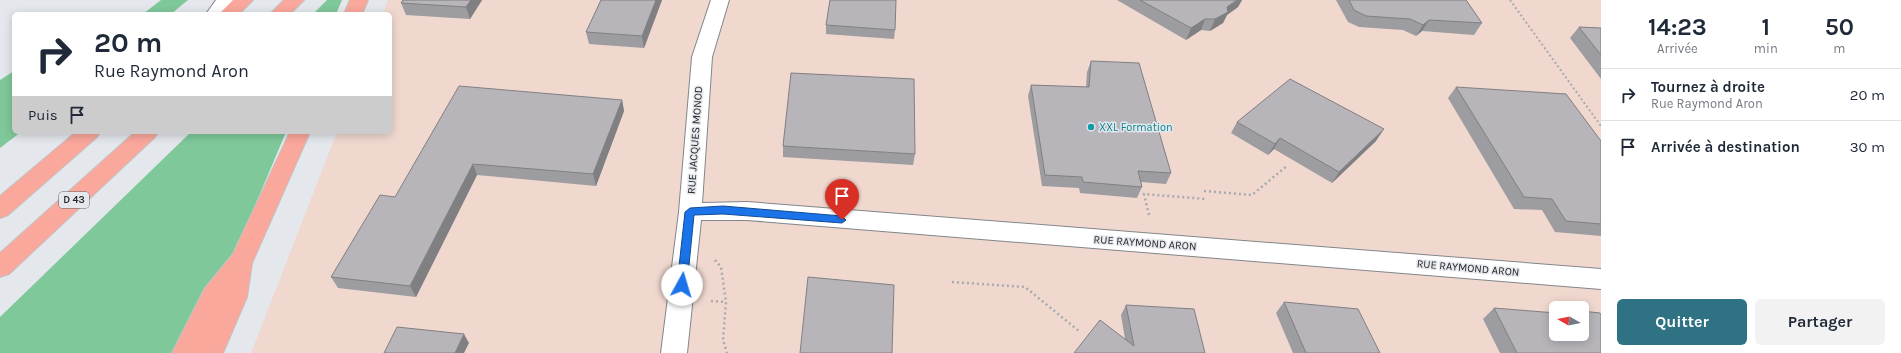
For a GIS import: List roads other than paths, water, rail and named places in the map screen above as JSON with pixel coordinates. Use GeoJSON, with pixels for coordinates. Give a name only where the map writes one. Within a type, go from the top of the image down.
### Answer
{"type":"FeatureCollection","features":[{"type":"Feature","properties":{"kind":"highway"},"geometry":{"type":"LineString","coordinates":[[230,12],[244,0]]}},
{"type":"Feature","properties":{"kind":"highway"},"geometry":{"type":"LineString","coordinates":[[281,12],[294,0]]}},
{"type":"Feature","properties":{"kind":"highway"},"geometry":{"type":"LineString","coordinates":[[354,12],[359,0]]}},
{"type":"Feature","properties":{"kind":"highway"},"geometry":{"type":"LineString","coordinates":[[0,209],[88,134]]}},
{"type":"Feature","properties":{"kind":"highway","name":"D 43"},"geometry":{"type":"LineString","coordinates":[[0,267],[146,134]]}},
{"type":"Feature","properties":{"kind":"highway"},"geometry":{"type":"LineString","coordinates":[[210,353],[235,297],[242,260],[299,134]]}},
{"type":"Feature","properties":{"kind":"highway"},"geometry":{"type":"LineString","coordinates":[[185,353],[214,295],[242,260]]}},
{"type":"Feature","properties":{"kind":"street"},"geometry":{"type":"LineString","coordinates":[[216,12],[225,0]]}},
{"type":"Feature","properties":{"kind":"street","name":"RUE JACQUES MONOD"},"geometry":{"type":"LineString","coordinates":[[674,353],[690,212],[702,57],[720,0]]}},
{"type":"Feature","properties":{"kind":"street","name":"RUE RAYMOND ARON"},"geometry":{"type":"LineString","coordinates":[[690,212],[723,210],[1601,280]]}},
{"type":"Feature","properties":{"kind":"place","name":"XXL Formation"},"geometry":{"type":"Point","coordinates":[1091,127]}}]}
